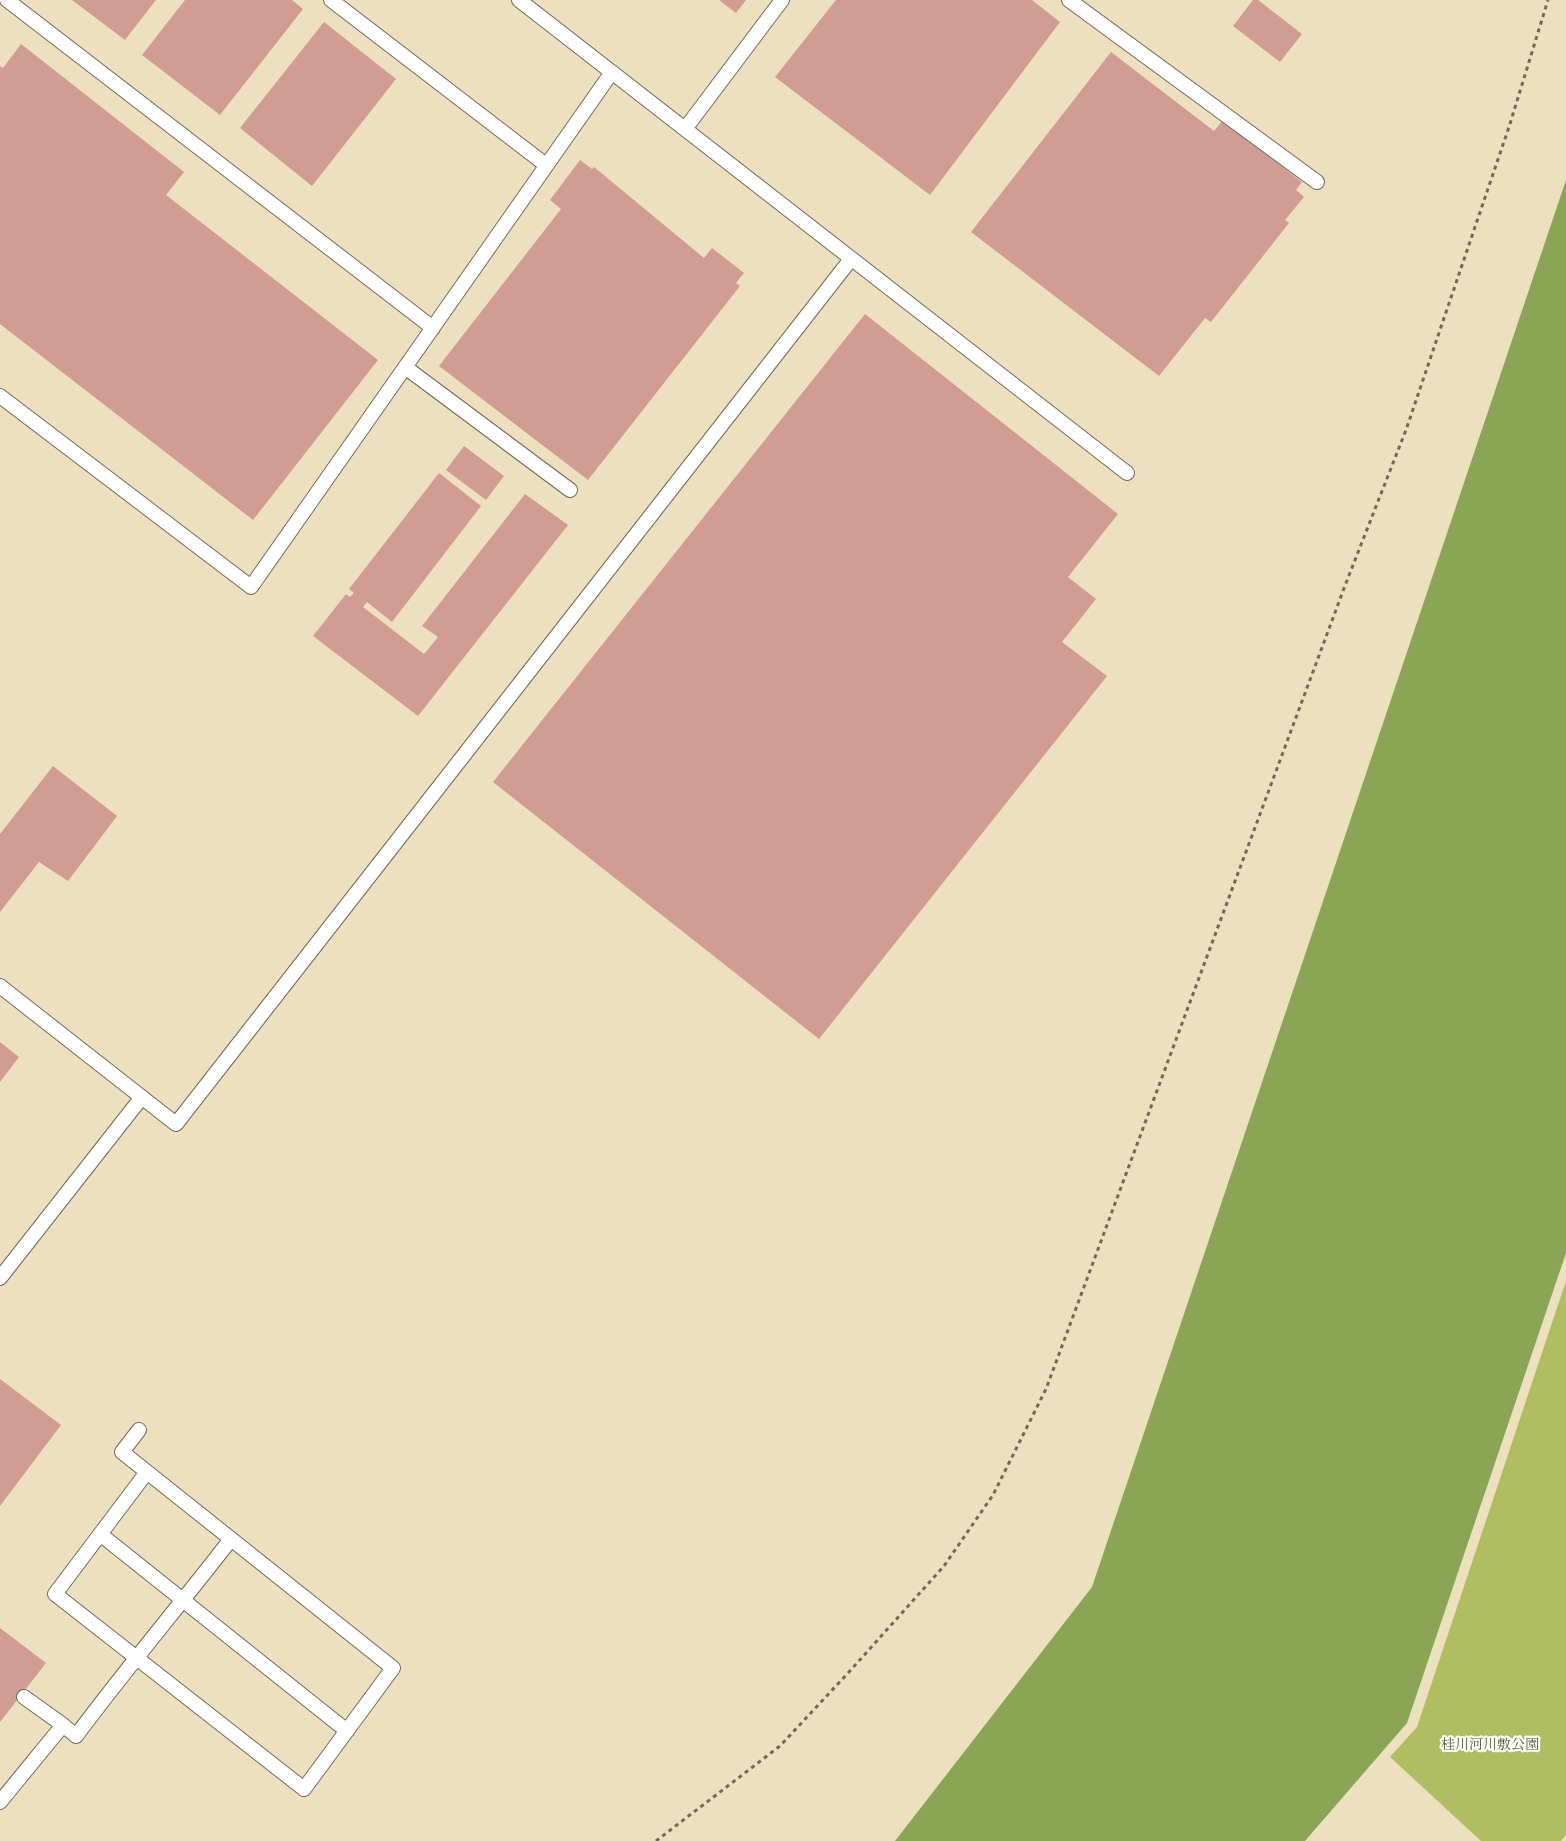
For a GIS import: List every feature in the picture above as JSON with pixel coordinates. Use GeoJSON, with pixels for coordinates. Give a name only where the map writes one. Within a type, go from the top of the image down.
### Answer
{"type":"FeatureCollection","features":[{"type":"Feature","properties":{"kind":"lane"},"geometry":{"type":"LineString","coordinates":[[7,0],[433,328]]}},
{"type":"Feature","properties":{"kind":"lane"},"geometry":{"type":"LineString","coordinates":[[331,0],[546,165]]}},
{"type":"Feature","properties":{"kind":"lane"},"geometry":{"type":"LineString","coordinates":[[519,0],[1127,473]]}},
{"type":"Feature","properties":{"kind":"lane"},"geometry":{"type":"LineString","coordinates":[[685,129],[782,0]]}},
{"type":"Feature","properties":{"kind":"lane"},"geometry":{"type":"LineString","coordinates":[[1069,0],[1317,182]]}},
{"type":"Feature","properties":{"kind":"lane"},"geometry":{"type":"LineString","coordinates":[[0,396],[251,586],[612,72]]}},
{"type":"Feature","properties":{"kind":"lane"},"geometry":{"type":"LineString","coordinates":[[0,986],[176,1124],[851,259]]}},
{"type":"Feature","properties":{"kind":"lane"},"geometry":{"type":"LineString","coordinates":[[405,367],[570,490]]}},
{"type":"Feature","properties":{"kind":"lane"},"geometry":{"type":"LineString","coordinates":[[0,1278],[142,1097]]}},
{"type":"Feature","properties":{"kind":"lane"},"geometry":{"type":"LineString","coordinates":[[139,1430],[122,1452],[393,1668],[304,1789],[55,1594],[147,1472]]}},
{"type":"Feature","properties":{"kind":"lane"},"geometry":{"type":"LineString","coordinates":[[100,1534],[347,1731]]}},
{"type":"Feature","properties":{"kind":"lane"},"geometry":{"type":"LineString","coordinates":[[24,1696],[76,1736],[135,1657],[183,1601],[231,1539]]}},
{"type":"Feature","properties":{"kind":"lane"},"geometry":{"type":"LineString","coordinates":[[0,1802],[63,1725]]}},
{"type":"Feature","properties":{"kind":"path"},"geometry":{"type":"LineString","coordinates":[[656,1841],[780,1746],[944,1566],[994,1495],[1046,1389],[1346,582],[1406,430],[1506,136],[1548,0]]}},
{"type":"Feature","properties":{"kind":"green space"},"geometry":{"type":"Polygon","coordinates":[[[1566,180],[1566,1253],[1407,1723],[1305,1841],[895,1841],[1092,1587],[1566,180]]]}},
{"type":"Feature","properties":{"kind":"green space","name":"桂川河川敷公園"},"geometry":{"type":"Polygon","coordinates":[[[1566,1281],[1566,1835],[1561,1841],[1481,1841],[1390,1757],[1417,1727],[1566,1281]]]}},
{"type":"Feature","properties":{"kind":"building"},"geometry":{"type":"Polygon","coordinates":[[[72,0],[156,0],[125,40],[72,0]]]}},
{"type":"Feature","properties":{"kind":"building"},"geometry":{"type":"Polygon","coordinates":[[[185,0],[292,0],[303,9],[220,115],[142,55],[185,0]]]}},
{"type":"Feature","properties":{"kind":"building"},"geometry":{"type":"Polygon","coordinates":[[[719,0],[746,0],[736,13],[719,0]]]}},
{"type":"Feature","properties":{"kind":"building"},"geometry":{"type":"Polygon","coordinates":[[[836,0],[1032,0],[1060,22],[930,195],[775,77],[836,0]]]}},
{"type":"Feature","properties":{"kind":"building"},"geometry":{"type":"Polygon","coordinates":[[[1253,0],[1258,0],[1302,34],[1280,62],[1233,26],[1253,0]]]}},
{"type":"Feature","properties":{"kind":"building"},"geometry":{"type":"Polygon","coordinates":[[[324,22],[396,79],[312,186],[240,128],[324,22]]]}},
{"type":"Feature","properties":{"kind":"building"},"geometry":{"type":"Polygon","coordinates":[[[21,44],[184,172],[166,195],[378,360],[253,520],[0,324],[0,66],[3,68],[21,44]]]}},
{"type":"Feature","properties":{"kind":"building"},"geometry":{"type":"Polygon","coordinates":[[[1111,52],[1214,131],[1223,120],[1302,182],[1296,190],[1304,197],[1285,220],[1289,223],[1211,322],[1205,318],[1159,376],[971,232],[1111,52]]]}},
{"type":"Feature","properties":{"kind":"building"},"geometry":{"type":"Polygon","coordinates":[[[580,160],[592,169],[594,167],[704,258],[712,248],[744,273],[736,283],[740,286],[588,480],[439,366],[561,209],[550,200],[580,160]]]}},
{"type":"Feature","properties":{"kind":"building"},"geometry":{"type":"Polygon","coordinates":[[[865,314],[1118,514],[1068,577],[1096,599],[1062,642],[1107,676],[819,1039],[493,782],[865,314]]]}},
{"type":"Feature","properties":{"kind":"building"},"geometry":{"type":"Polygon","coordinates":[[[464,446],[504,476],[486,500],[446,470],[464,446]]]}},
{"type":"Feature","properties":{"kind":"building"},"geometry":{"type":"Polygon","coordinates":[[[439,473],[481,506],[392,622],[367,602],[363,607],[424,654],[438,637],[422,626],[525,494],[568,525],[418,716],[313,636],[346,594],[350,597],[354,593],[349,589],[439,473]]]}},
{"type":"Feature","properties":{"kind":"building"},"geometry":{"type":"Polygon","coordinates":[[[53,766],[117,816],[68,881],[39,862],[0,912],[0,834],[53,766]]]}},
{"type":"Feature","properties":{"kind":"building"},"geometry":{"type":"Polygon","coordinates":[[[0,1042],[19,1057],[0,1082],[0,1042]]]}},
{"type":"Feature","properties":{"kind":"building"},"geometry":{"type":"Polygon","coordinates":[[[0,1379],[61,1425],[0,1506],[0,1379]]]}},
{"type":"Feature","properties":{"kind":"building"},"geometry":{"type":"Polygon","coordinates":[[[0,1628],[46,1663],[0,1722],[0,1628]]]}}]}
